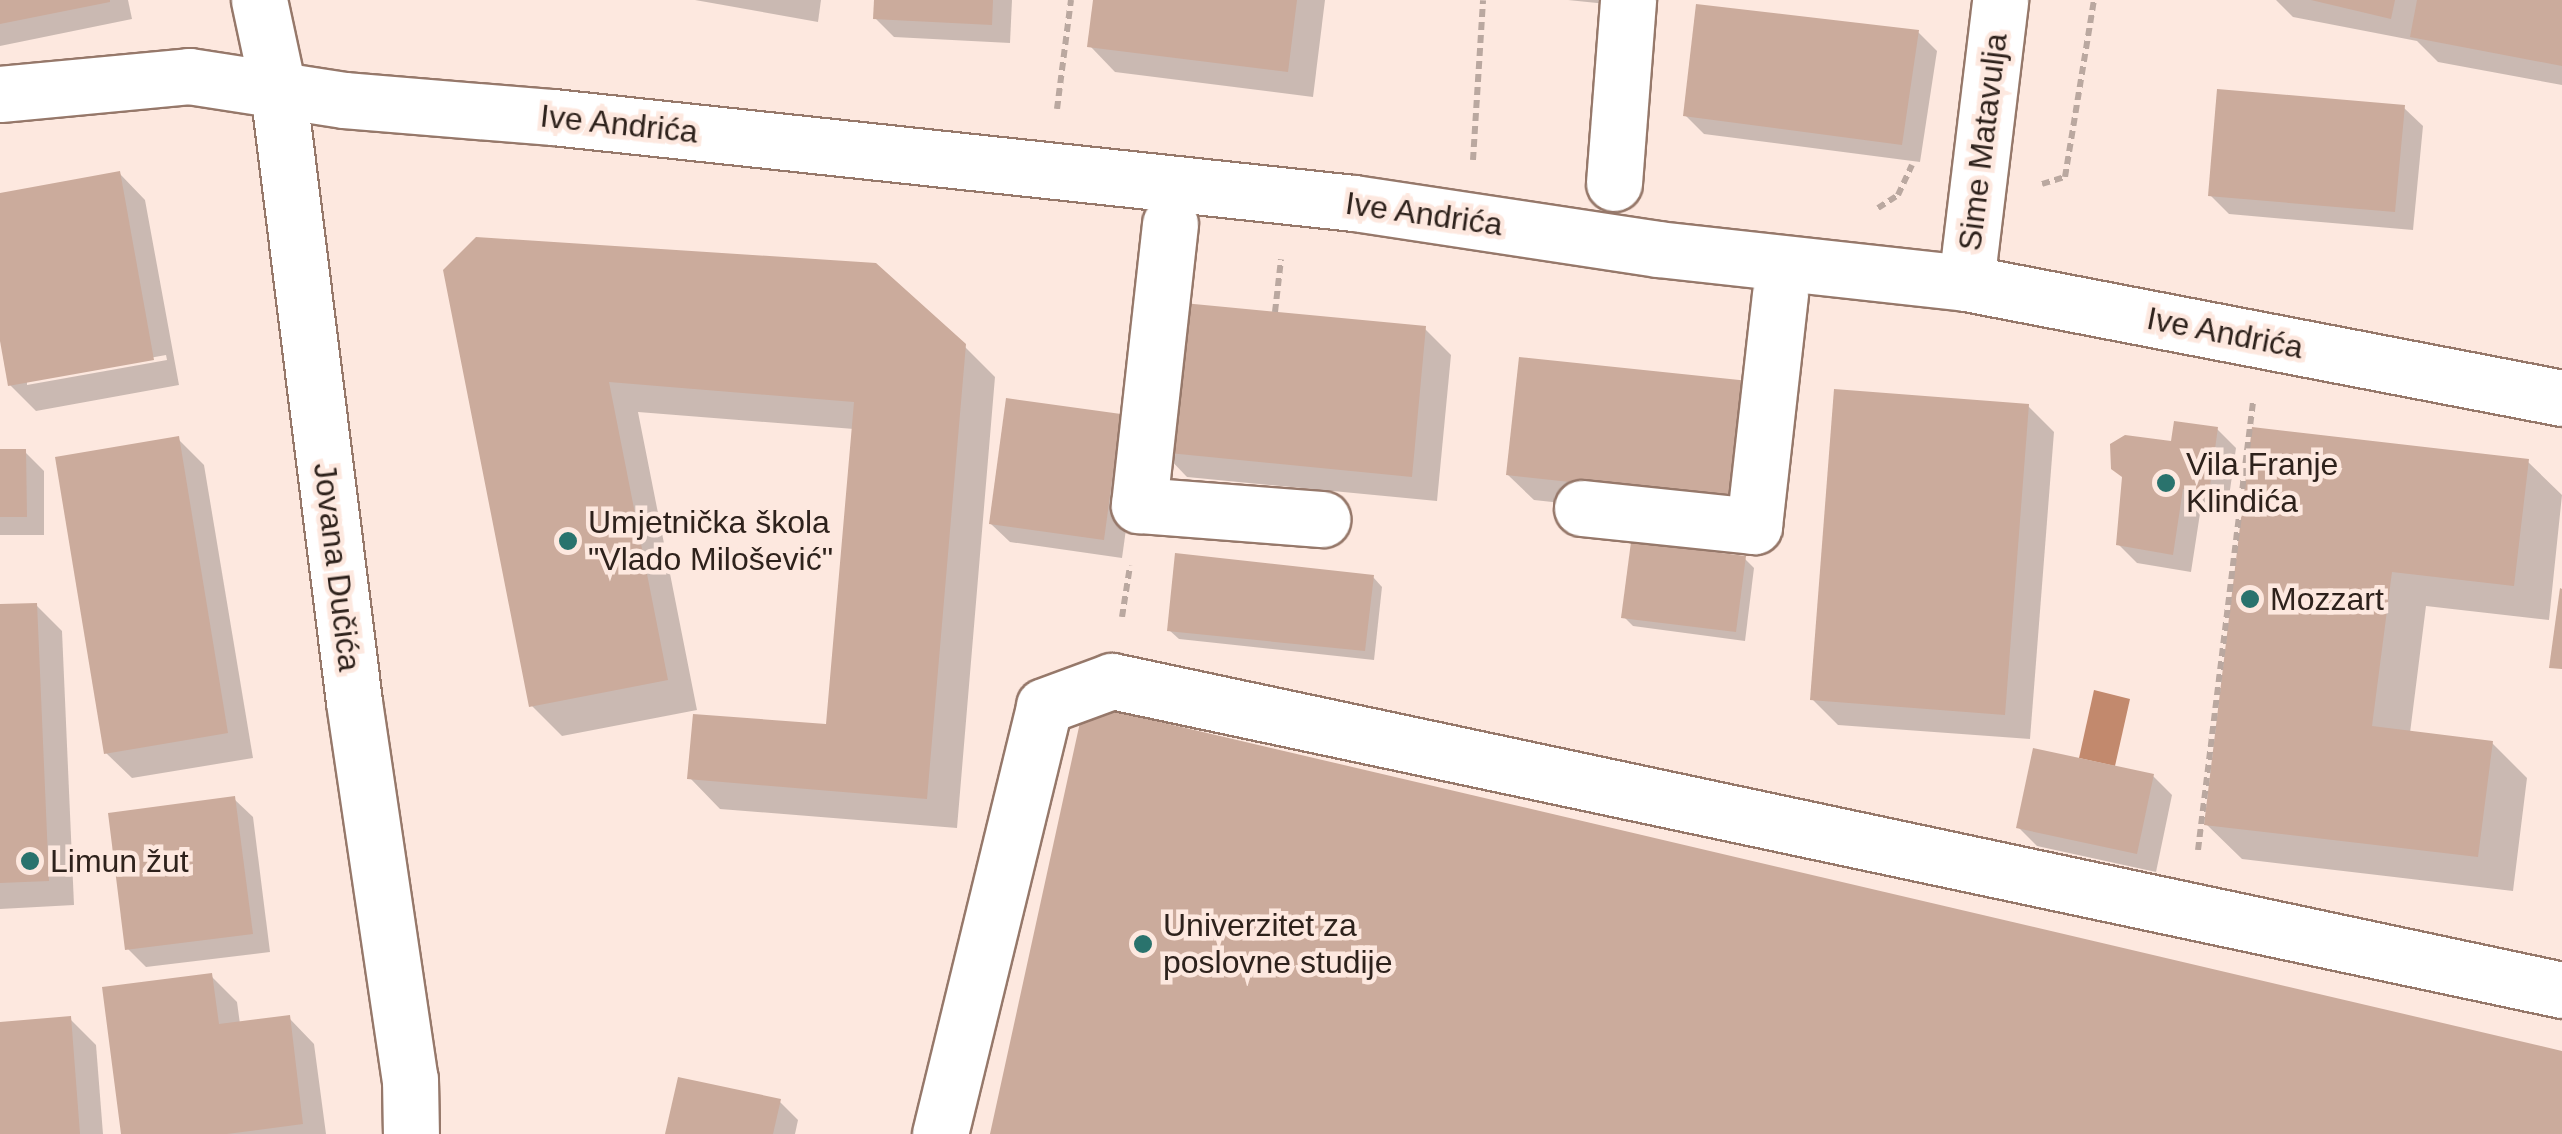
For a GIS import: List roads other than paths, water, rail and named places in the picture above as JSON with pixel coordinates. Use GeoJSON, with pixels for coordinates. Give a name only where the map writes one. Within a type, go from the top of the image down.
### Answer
{"type":"FeatureCollection","features":[{"type":"Feature","properties":{"kind":"street","name":"Jovana Dučića"},"geometry":{"type":"LineString","coordinates":[[258,0],[278,89],[354,702],[410,1079],[411,1134]]}},
{"type":"Feature","properties":{"kind":"street"},"geometry":{"type":"LineString","coordinates":[[1614,183],[1628,0]]}},
{"type":"Feature","properties":{"kind":"street","name":"Sime Matavulja"},"geometry":{"type":"LineString","coordinates":[[1966,283],[2000,0]]}},
{"type":"Feature","properties":{"kind":"street","name":"Ive Andrića"},"geometry":{"type":"LineString","coordinates":[[0,94],[188,76],[278,89],[1354,203],[1658,248],[1966,283],[2562,398]]}},
{"type":"Feature","properties":{"kind":"street"},"geometry":{"type":"LineString","coordinates":[[1170,224],[1139,505],[1322,519]]}},
{"type":"Feature","properties":{"kind":"street"},"geometry":{"type":"LineString","coordinates":[[1582,508],[1754,526],[1780,294]]}},
{"type":"Feature","properties":{"kind":"street"},"geometry":{"type":"LineString","coordinates":[[940,1134],[1044,706],[1112,681],[2562,990]]}},
{"type":"Feature","properties":{"kind":"place","name":"Vila Franje Klindića"},"geometry":{"type":"Point","coordinates":[2166,483]}},
{"type":"Feature","properties":{"kind":"place","name":"Umjetnička škola \"Vlado Milošević\""},"geometry":{"type":"Point","coordinates":[568,541]}},
{"type":"Feature","properties":{"kind":"place","name":"Mozzart"},"geometry":{"type":"Point","coordinates":[2250,599]}},
{"type":"Feature","properties":{"kind":"place","name":"Limun žut"},"geometry":{"type":"Point","coordinates":[30,861]}},
{"type":"Feature","properties":{"kind":"place","name":"Univerzitet za poslovne studije"},"geometry":{"type":"Point","coordinates":[1143,944]}}]}
